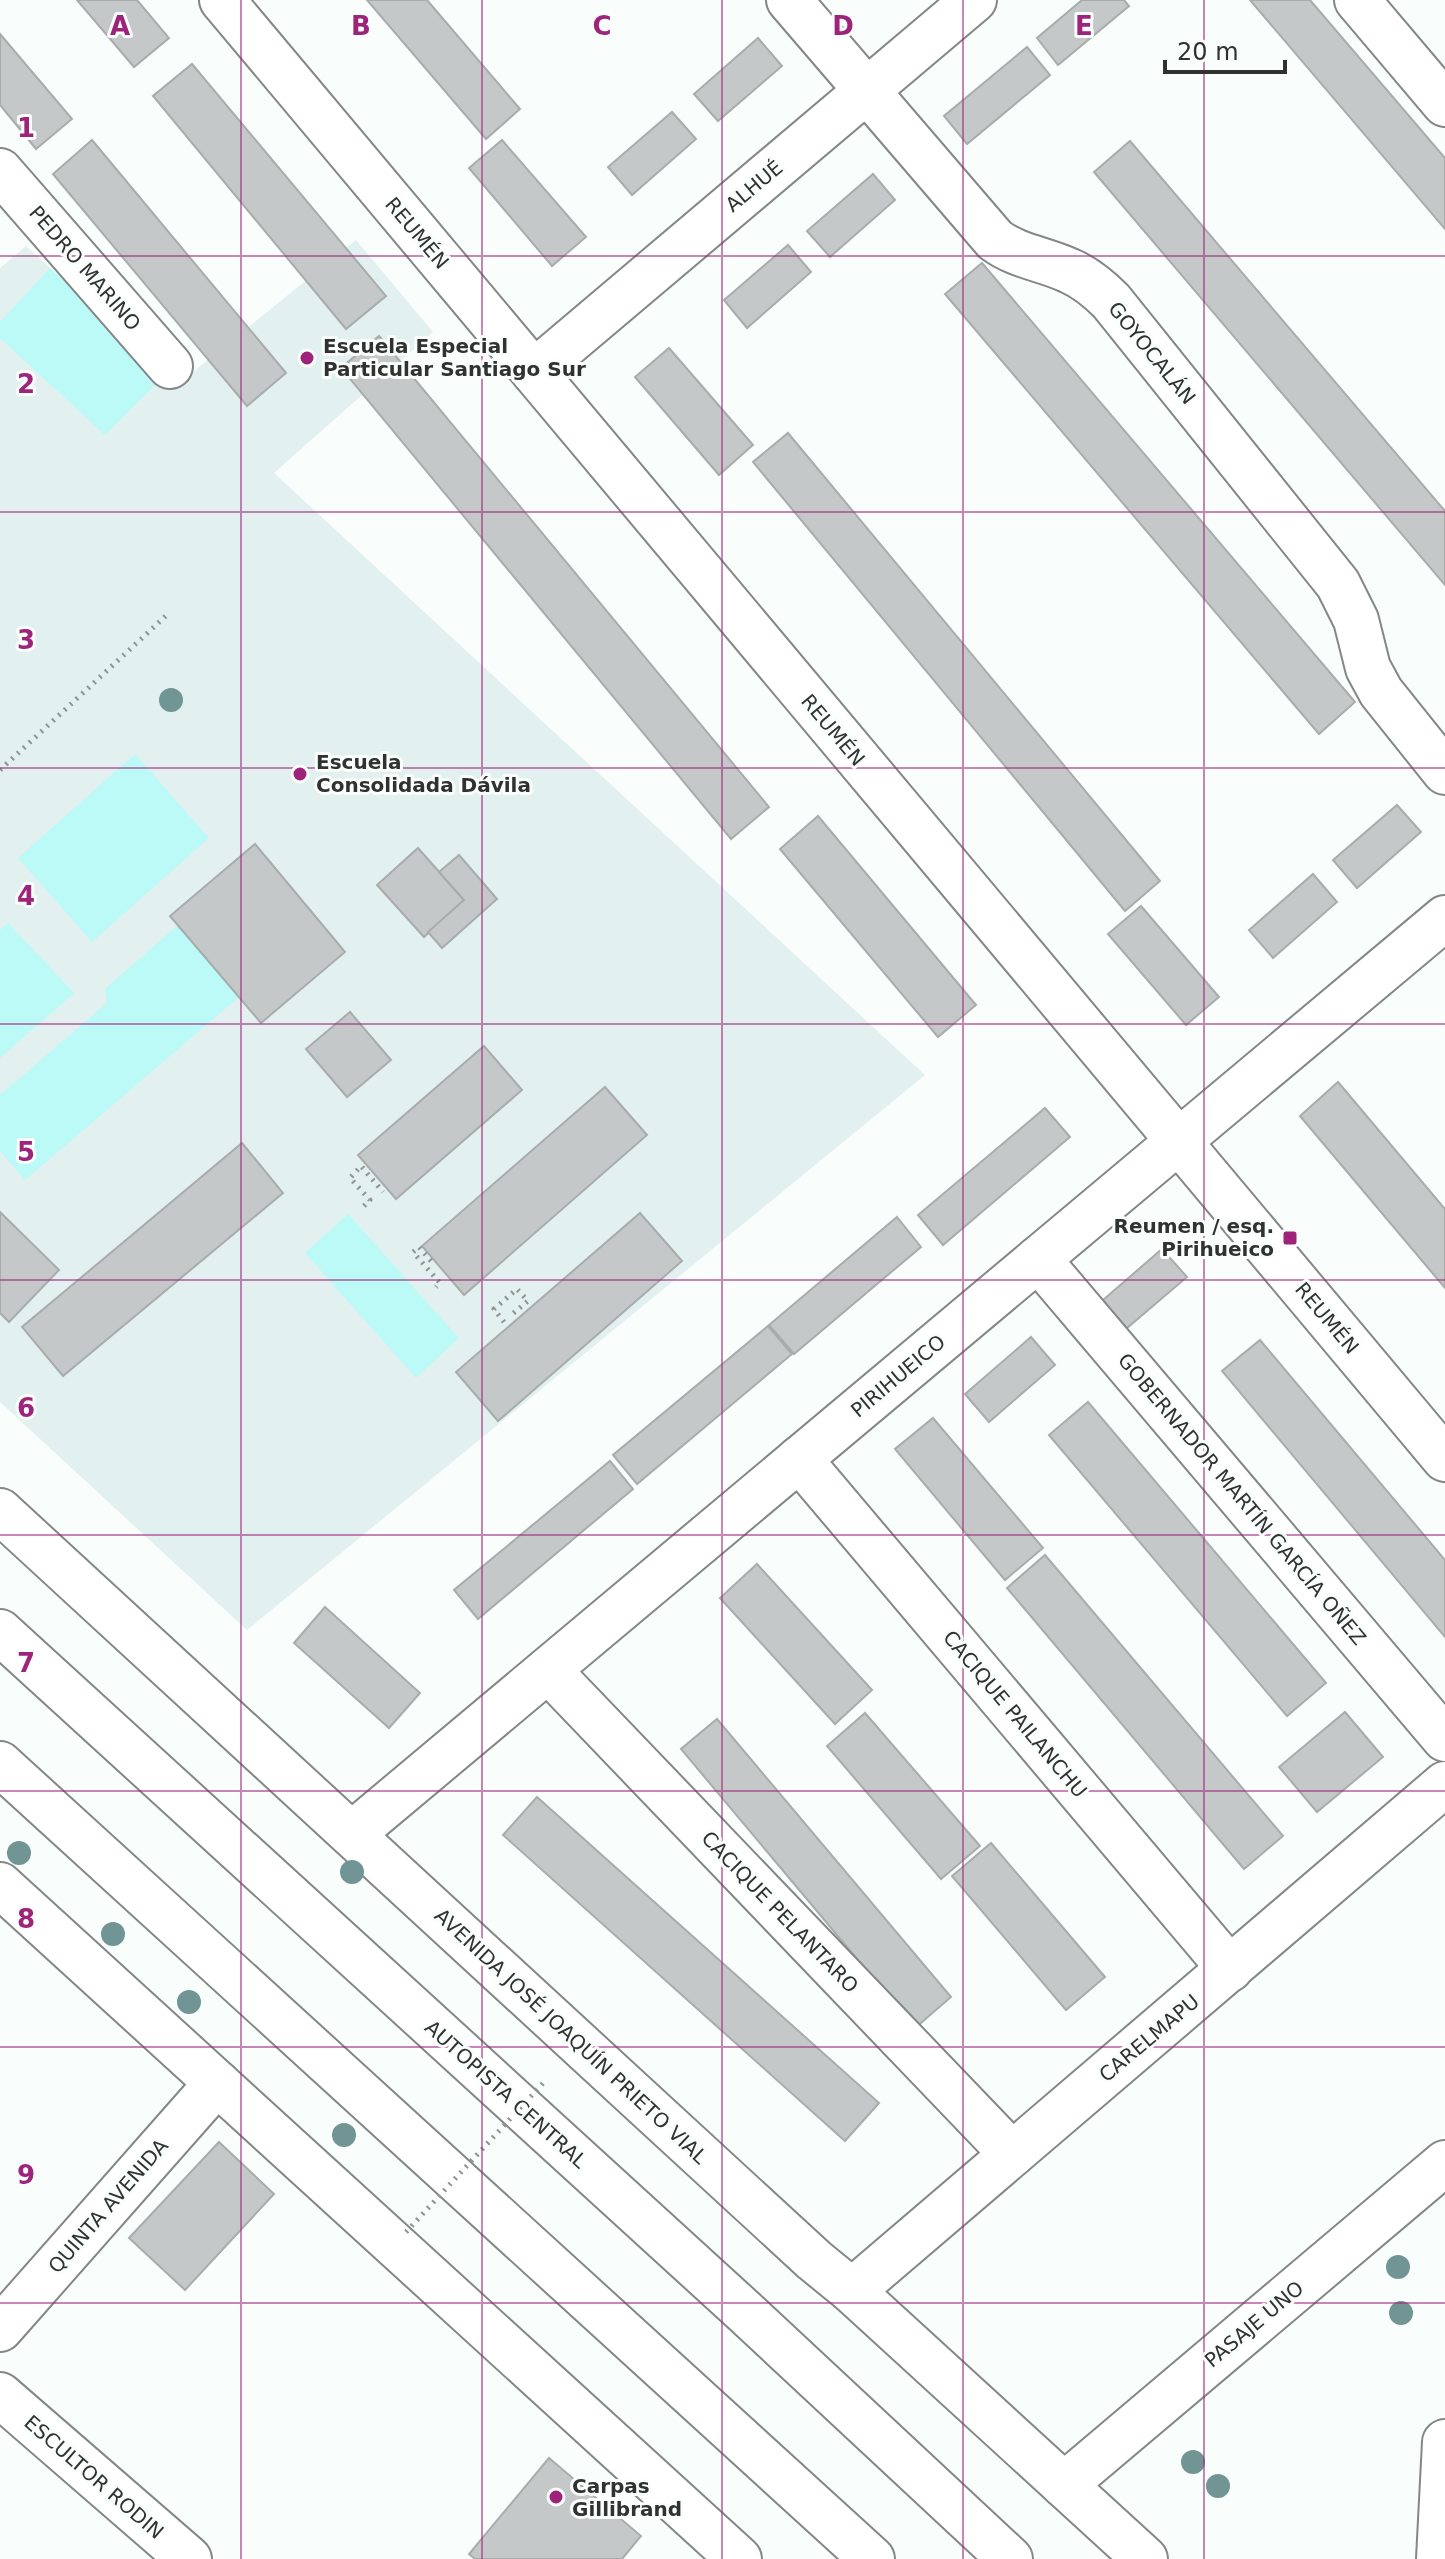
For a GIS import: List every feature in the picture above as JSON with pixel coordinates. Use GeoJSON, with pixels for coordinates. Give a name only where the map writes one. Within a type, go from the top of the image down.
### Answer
{"type":"FeatureCollection","features":[{"type":"Feature","properties":{"kind":"main road","name":"REUMÉN"},"geometry":{"type":"LineString","coordinates":[[222,0],[1445,1459]]}},
{"type":"Feature","properties":{"kind":"main road","name":"GOYOCALÁN"},"geometry":{"type":"LineString","coordinates":[[789,0],[995,240],[1021,256],[1057,266],[1084,278],[1111,301],[1338,584],[1356,620],[1368,668],[1381,692],[1445,772]]}},
{"type":"Feature","properties":{"kind":"main road","name":"ALHUÉ"},"geometry":{"type":"LineString","coordinates":[[534,372],[974,0]]}},
{"type":"Feature","properties":{"kind":"main road"},"geometry":{"type":"LineString","coordinates":[[1357,0],[1445,104]]}},
{"type":"Feature","properties":{"kind":"main road","name":"PEDRO MARINO"},"geometry":{"type":"LineString","coordinates":[[0,171],[170,366]]}},
{"type":"Feature","properties":{"kind":"main road","name":"PIRIHUEICO"},"geometry":{"type":"LineString","coordinates":[[352,1834],[1445,918]]}},
{"type":"Feature","properties":{"kind":"main road","name":"GOBERNADOR MARTÍN GARCÍA OÑEZ"},"geometry":{"type":"LineString","coordinates":[[1038,1259],[1445,1739]]}},
{"type":"Feature","properties":{"kind":"main road","name":"CACIQUE PAILANCHU"},"geometry":{"type":"LineString","coordinates":[[799,1459],[1230,1969]]}},
{"type":"Feature","properties":{"kind":"main road","name":"AVENIDA JOSÉ JOAQUÍN PRIETO VIAL"},"geometry":{"type":"LineString","coordinates":[[0,1511],[814,2260],[852,2291],[1145,2559]]}},
{"type":"Feature","properties":{"kind":"main road","name":"AUTOPISTA CENTRAL"},"geometry":{"type":"LineString","coordinates":[[0,1632],[745,2312],[1010,2559]]}},
{"type":"Feature","properties":{"kind":"main road","name":"CACIQUE PELANTARO"},"geometry":{"type":"LineString","coordinates":[[548,1670],[1012,2154]]}},
{"type":"Feature","properties":{"kind":"main road"},"geometry":{"type":"LineString","coordinates":[[0,1764],[872,2559]]}},
{"type":"Feature","properties":{"kind":"main road","name":"CARELMAPU"},"geometry":{"type":"LineString","coordinates":[[852,2291],[1445,1784]]}},
{"type":"Feature","properties":{"kind":"main road"},"geometry":{"type":"LineString","coordinates":[[0,1885],[217,2083],[719,2552]]}},
{"type":"Feature","properties":{"kind":"main road","name":"QUINTA AVENIDA"},"geometry":{"type":"LineString","coordinates":[[0,2329],[217,2083]]}},
{"type":"Feature","properties":{"kind":"main road","name":"PASAJE UNO"},"geometry":{"type":"LineString","coordinates":[[1064,2485],[1439,2180]]}},
{"type":"Feature","properties":{"kind":"main road","name":"ESCULTOR RODIN"},"geometry":{"type":"LineString","coordinates":[[0,2395],[189,2559]]}},
{"type":"Feature","properties":{"kind":"main road"},"geometry":{"type":"LineString","coordinates":[[1439,2559],[1445,2442]]}},
{"type":"Feature","properties":{"kind":"path"},"geometry":{"type":"LineString","coordinates":[[0,770],[169,613]]}},
{"type":"Feature","properties":{"kind":"path"},"geometry":{"type":"LineString","coordinates":[[364,1206],[370,1200],[350,1178],[361,1166],[383,1192]]}},
{"type":"Feature","properties":{"kind":"path"},"geometry":{"type":"LineString","coordinates":[[431,1261],[419,1247],[413,1252],[440,1283],[436,1287]]}},
{"type":"Feature","properties":{"kind":"path"},"geometry":{"type":"LineString","coordinates":[[504,1322],[494,1309],[517,1289],[528,1301],[510,1316]]}},
{"type":"Feature","properties":{"kind":"path"},"geometry":{"type":"LineString","coordinates":[[406,2232],[545,2081]]}},
{"type":"Feature","properties":{"kind":"shaded area","name":"Escuela Consolidada Dávila"},"geometry":{"type":"Polygon","coordinates":[[[356,240],[433,332],[274,473],[925,1075],[247,1630],[0,1402],[0,268],[26,246],[178,384],[356,240]]]}},
{"type":"Feature","properties":{"kind":"shaded area"},"geometry":{"type":"Polygon","coordinates":[[[50,268],[165,375],[105,435],[0,338],[0,322],[50,268]]]}},
{"type":"Feature","properties":{"kind":"shaded area"},"geometry":{"type":"Polygon","coordinates":[[[135,754],[209,838],[92,942],[18,858],[135,754]]]}},
{"type":"Feature","properties":{"kind":"shaded area"},"geometry":{"type":"Polygon","coordinates":[[[8,923],[74,993],[0,1058],[0,930],[8,923]]]}},
{"type":"Feature","properties":{"kind":"shaded area"},"geometry":{"type":"Polygon","coordinates":[[[178,925],[239,997],[25,1180],[0,1151],[0,1095],[107,1003],[105,989],[178,925]]]}},
{"type":"Feature","properties":{"kind":"shaded area"},"geometry":{"type":"Polygon","coordinates":[[[348,1214],[459,1338],[416,1378],[305,1253],[348,1214]]]}},
{"type":"Feature","properties":{"kind":"building"},"geometry":{"type":"Polygon","coordinates":[[[77,0],[137,0],[169,38],[134,67],[77,0]]]}},
{"type":"Feature","properties":{"kind":"building"},"geometry":{"type":"Polygon","coordinates":[[[367,0],[427,0],[520,109],[486,139],[367,0]]]}},
{"type":"Feature","properties":{"kind":"building"},"geometry":{"type":"Polygon","coordinates":[[[1082,0],[1124,0],[1129,6],[1058,65],[1037,38],[1082,0]]]}},
{"type":"Feature","properties":{"kind":"building"},"geometry":{"type":"Polygon","coordinates":[[[1250,0],[1310,0],[1445,158],[1445,229],[1250,0]]]}},
{"type":"Feature","properties":{"kind":"building"},"geometry":{"type":"Polygon","coordinates":[[[0,34],[72,119],[36,149],[0,105],[0,34]]]}},
{"type":"Feature","properties":{"kind":"building"},"geometry":{"type":"Polygon","coordinates":[[[758,38],[782,66],[718,121],[694,94],[758,38]]]}},
{"type":"Feature","properties":{"kind":"building"},"geometry":{"type":"Polygon","coordinates":[[[1027,47],[1050,75],[967,144],[944,116],[1027,47]]]}},
{"type":"Feature","properties":{"kind":"building"},"geometry":{"type":"Polygon","coordinates":[[[192,64],[386,296],[346,329],[153,96],[192,64]]]}},
{"type":"Feature","properties":{"kind":"building"},"geometry":{"type":"Polygon","coordinates":[[[672,112],[696,139],[632,195],[608,167],[672,112]]]}},
{"type":"Feature","properties":{"kind":"building"},"geometry":{"type":"Polygon","coordinates":[[[92,140],[286,373],[247,406],[53,174],[92,140]]]}},
{"type":"Feature","properties":{"kind":"building"},"geometry":{"type":"Polygon","coordinates":[[[502,140],[586,237],[552,266],[469,168],[502,140]]]}},
{"type":"Feature","properties":{"kind":"building"},"geometry":{"type":"Polygon","coordinates":[[[1130,141],[1445,511],[1445,585],[1094,172],[1130,141]]]}},
{"type":"Feature","properties":{"kind":"building"},"geometry":{"type":"Polygon","coordinates":[[[873,174],[895,200],[830,257],[807,231],[873,174]]]}},
{"type":"Feature","properties":{"kind":"building"},"geometry":{"type":"Polygon","coordinates":[[[788,245],[811,272],[747,328],[724,300],[788,245]]]}},
{"type":"Feature","properties":{"kind":"building"},"geometry":{"type":"Polygon","coordinates":[[[982,263],[1355,702],[1319,734],[945,294],[982,263]]]}},
{"type":"Feature","properties":{"kind":"building"},"geometry":{"type":"Polygon","coordinates":[[[379,336],[769,807],[731,839],[341,368],[379,336]]]}},
{"type":"Feature","properties":{"kind":"building"},"geometry":{"type":"Polygon","coordinates":[[[669,348],[753,445],[719,475],[635,377],[669,348]]]}},
{"type":"Feature","properties":{"kind":"building"},"geometry":{"type":"Polygon","coordinates":[[[788,433],[1160,881],[1125,911],[753,462],[788,433]]]}},
{"type":"Feature","properties":{"kind":"building"},"geometry":{"type":"Polygon","coordinates":[[[1397,805],[1421,832],[1357,888],[1333,860],[1397,805]]]}},
{"type":"Feature","properties":{"kind":"building"},"geometry":{"type":"Polygon","coordinates":[[[818,816],[976,1005],[938,1037],[780,849],[818,816]]]}},
{"type":"Feature","properties":{"kind":"building"},"geometry":{"type":"Polygon","coordinates":[[[255,844],[345,952],[261,1023],[170,916],[255,844]]]}},
{"type":"Feature","properties":{"kind":"building"},"geometry":{"type":"Polygon","coordinates":[[[418,848],[464,900],[424,937],[377,885],[418,848]]]}},
{"type":"Feature","properties":{"kind":"building"},"geometry":{"type":"Polygon","coordinates":[[[459,855],[497,899],[442,948],[428,932],[464,900],[439,872],[459,855]]]}},
{"type":"Feature","properties":{"kind":"building"},"geometry":{"type":"Polygon","coordinates":[[[1313,874],[1337,902],[1273,958],[1249,930],[1313,874]]]}},
{"type":"Feature","properties":{"kind":"building"},"geometry":{"type":"Polygon","coordinates":[[[1141,906],[1219,997],[1186,1025],[1108,934],[1141,906]]]}},
{"type":"Feature","properties":{"kind":"building"},"geometry":{"type":"Polygon","coordinates":[[[350,1012],[391,1060],[347,1097],[306,1049],[350,1012]]]}},
{"type":"Feature","properties":{"kind":"building"},"geometry":{"type":"Polygon","coordinates":[[[484,1046],[522,1090],[396,1199],[358,1155],[484,1046]]]}},
{"type":"Feature","properties":{"kind":"building"},"geometry":{"type":"Polygon","coordinates":[[[1338,1082],[1445,1209],[1445,1288],[1300,1116],[1338,1082]]]}},
{"type":"Feature","properties":{"kind":"building"},"geometry":{"type":"Polygon","coordinates":[[[605,1087],[647,1135],[464,1295],[422,1246],[605,1087]]]}},
{"type":"Feature","properties":{"kind":"building"},"geometry":{"type":"Polygon","coordinates":[[[1045,1108],[1070,1137],[943,1245],[918,1215],[1045,1108]]]}},
{"type":"Feature","properties":{"kind":"building"},"geometry":{"type":"Polygon","coordinates":[[[242,1143],[283,1193],[63,1376],[22,1327],[242,1143]]]}},
{"type":"Feature","properties":{"kind":"building"},"geometry":{"type":"Polygon","coordinates":[[[0,1212],[59,1270],[9,1322],[0,1313],[0,1212]]]}},
{"type":"Feature","properties":{"kind":"building"},"geometry":{"type":"Polygon","coordinates":[[[640,1213],[682,1261],[498,1421],[456,1372],[640,1213]]]}},
{"type":"Feature","properties":{"kind":"building"},"geometry":{"type":"Polygon","coordinates":[[[897,1217],[921,1247],[794,1354],[769,1325],[897,1217]]]}},
{"type":"Feature","properties":{"kind":"building"},"geometry":{"type":"Polygon","coordinates":[[[1162,1249],[1187,1277],[1120,1334],[1096,1306],[1162,1249]]]}},
{"type":"Feature","properties":{"kind":"building"},"geometry":{"type":"Polygon","coordinates":[[[768,1326],[792,1354],[637,1484],[613,1455],[768,1326]]]}},
{"type":"Feature","properties":{"kind":"building"},"geometry":{"type":"Polygon","coordinates":[[[1031,1337],[1055,1365],[989,1422],[965,1394],[1031,1337]]]}},
{"type":"Feature","properties":{"kind":"building"},"geometry":{"type":"Polygon","coordinates":[[[1260,1340],[1445,1560],[1445,1637],[1222,1371],[1260,1340]]]}},
{"type":"Feature","properties":{"kind":"building"},"geometry":{"type":"Polygon","coordinates":[[[1088,1402],[1326,1683],[1287,1716],[1049,1435],[1088,1402]]]}},
{"type":"Feature","properties":{"kind":"building"},"geometry":{"type":"Polygon","coordinates":[[[933,1418],[1043,1548],[1005,1580],[895,1449],[933,1418]]]}},
{"type":"Feature","properties":{"kind":"building"},"geometry":{"type":"Polygon","coordinates":[[[610,1461],[633,1489],[478,1619],[454,1590],[610,1461]]]}},
{"type":"Feature","properties":{"kind":"building"},"geometry":{"type":"Polygon","coordinates":[[[1045,1555],[1283,1836],[1244,1869],[1007,1588],[1045,1555]]]}},
{"type":"Feature","properties":{"kind":"building"},"geometry":{"type":"Polygon","coordinates":[[[757,1564],[872,1690],[835,1724],[720,1598],[757,1564]]]}},
{"type":"Feature","properties":{"kind":"building"},"geometry":{"type":"Polygon","coordinates":[[[325,1607],[420,1693],[389,1728],[294,1643],[325,1607]]]}},
{"type":"Feature","properties":{"kind":"building"},"geometry":{"type":"Polygon","coordinates":[[[1345,1712],[1383,1757],[1317,1812],[1279,1767],[1345,1712]]]}},
{"type":"Feature","properties":{"kind":"building"},"geometry":{"type":"Polygon","coordinates":[[[865,1713],[980,1846],[941,1879],[827,1746],[865,1713]]]}},
{"type":"Feature","properties":{"kind":"building"},"geometry":{"type":"Polygon","coordinates":[[[717,1719],[951,1997],[915,2028],[681,1749],[717,1719]]]}},
{"type":"Feature","properties":{"kind":"building"},"geometry":{"type":"Polygon","coordinates":[[[537,1797],[879,2103],[845,2141],[503,1835],[537,1797]]]}},
{"type":"Feature","properties":{"kind":"building"},"geometry":{"type":"Polygon","coordinates":[[[991,1843],[1105,1977],[1066,2010],[952,1876],[991,1843]]]}},
{"type":"Feature","properties":{"kind":"building"},"geometry":{"type":"Polygon","coordinates":[[[219,2142],[274,2194],[185,2290],[129,2238],[219,2142]]]}},
{"type":"Feature","properties":{"kind":"building","name":"Carpas Gillibrand"},"geometry":{"type":"Polygon","coordinates":[[[549,2458],[641,2536],[622,2559],[475,2559],[469,2554],[549,2458]]]}},
{"type":"Feature","properties":{"kind":"place","name":"Escuela Especial Particular Santiago Sur"},"geometry":{"type":"Point","coordinates":[307,358]}},
{"type":"Feature","properties":{"kind":"place","name":"Escuela Consolidada Dávila"},"geometry":{"type":"Point","coordinates":[300,774]}},
{"type":"Feature","properties":{"kind":"place","name":"Reumen / esq. Pirihueico"},"geometry":{"type":"Point","coordinates":[1290,1238]}},
{"type":"Feature","properties":{"kind":"place","name":"Carpas Gillibrand"},"geometry":{"type":"Point","coordinates":[556,2497]}}]}
